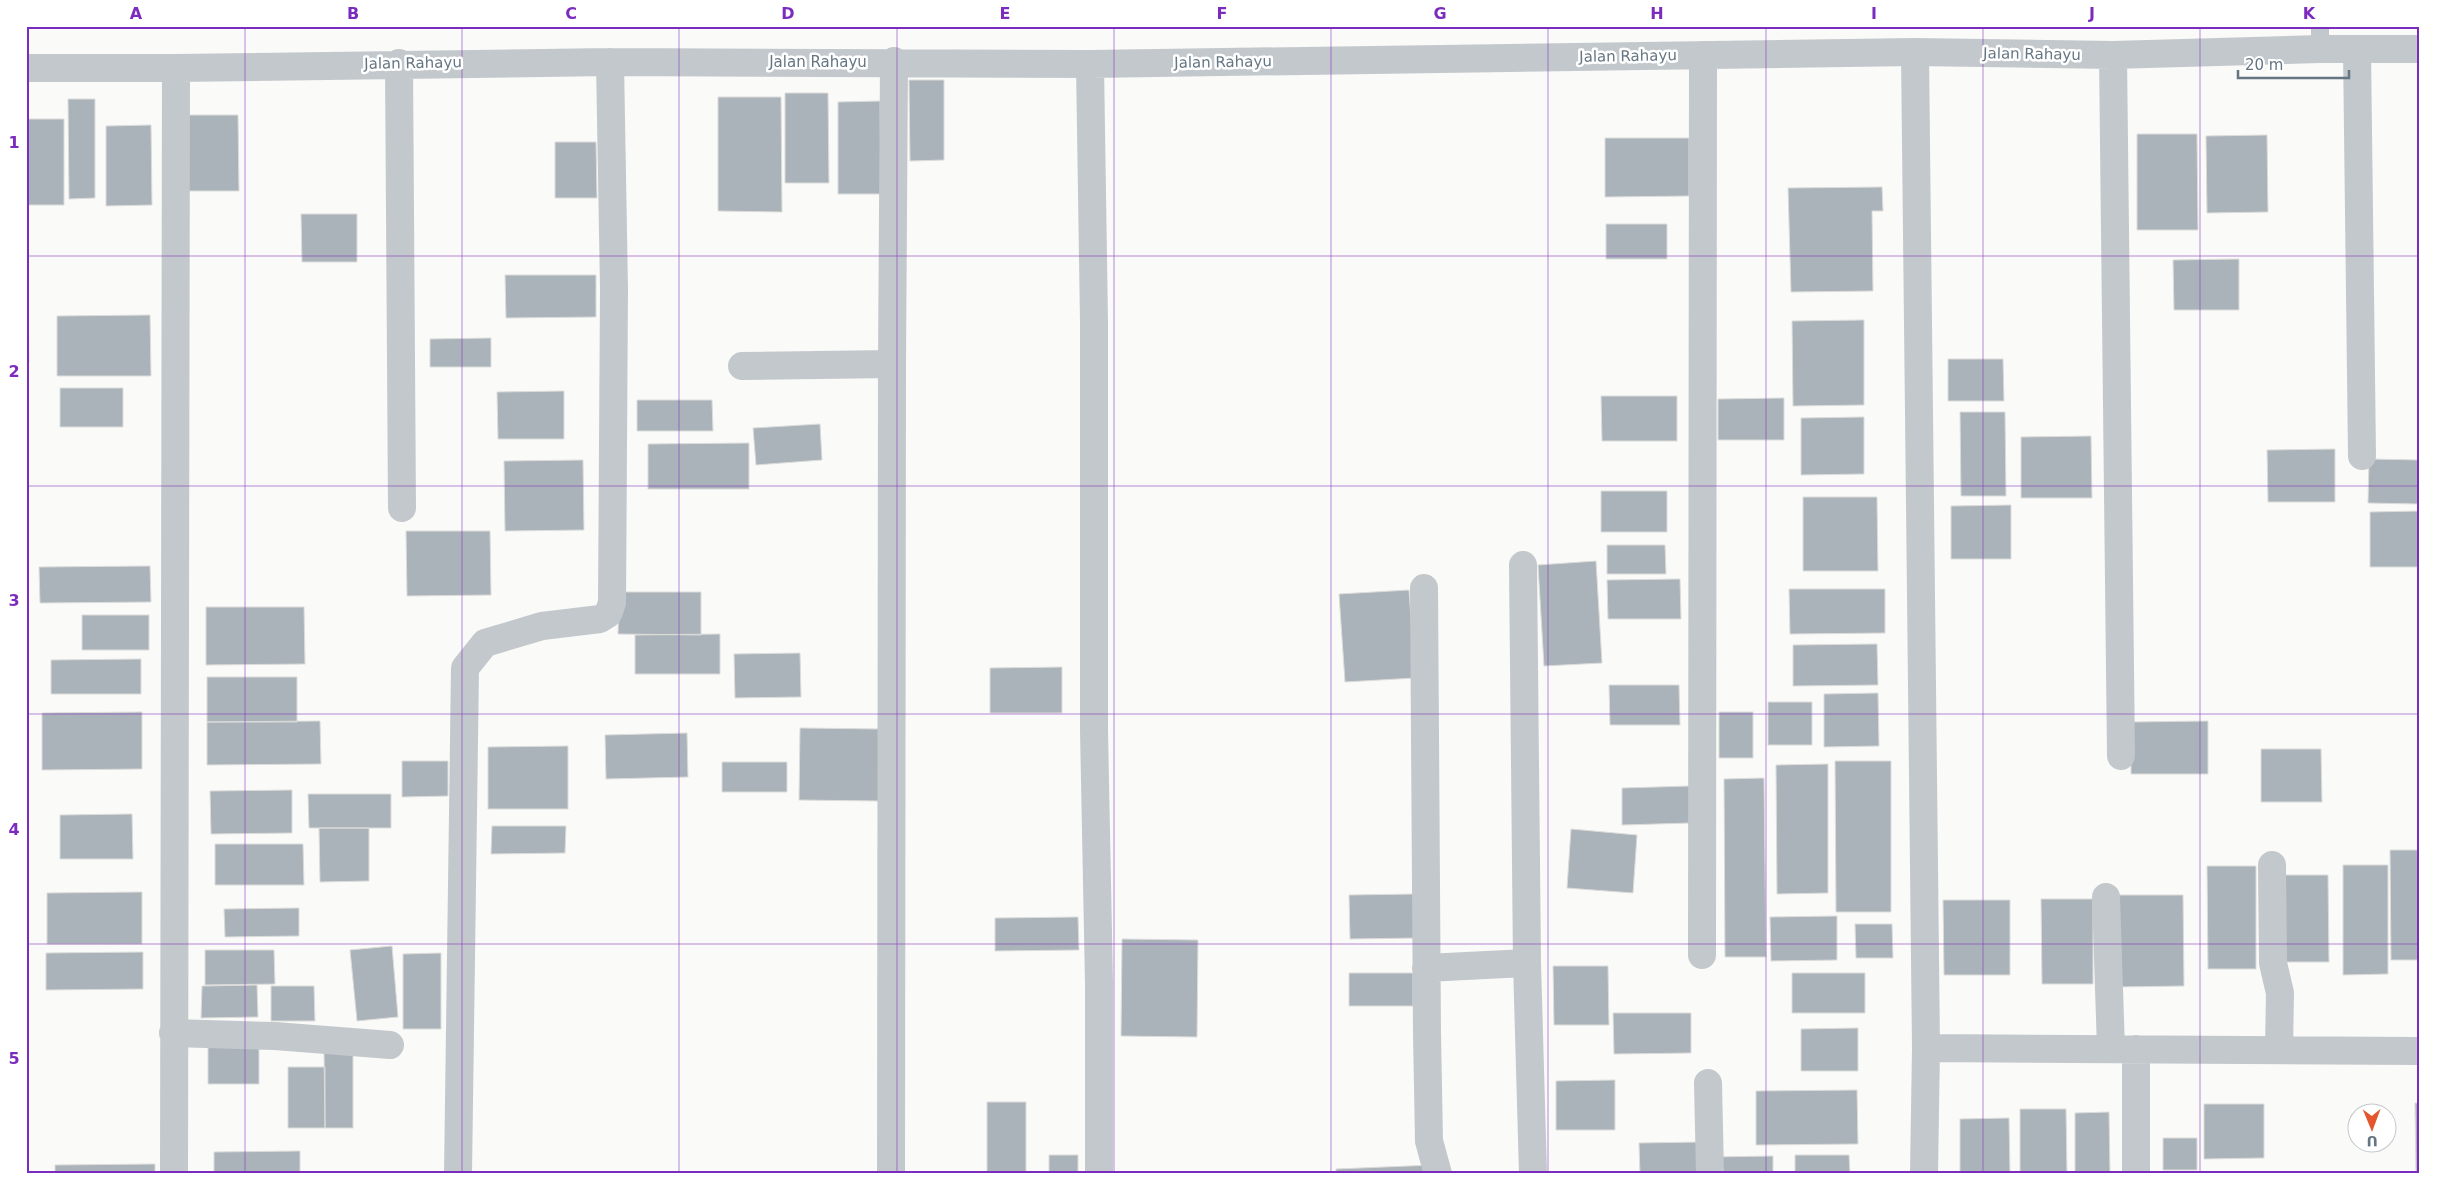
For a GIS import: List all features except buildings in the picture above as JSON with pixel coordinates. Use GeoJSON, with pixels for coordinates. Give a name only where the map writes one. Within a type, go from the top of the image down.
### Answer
{"type":"FeatureCollection","features":[{"type":"Feature","properties":{"kind":"street","name":"Jalan Rahayu"},"geometry":{"type":"LineString","coordinates":[[26,68],[176,68],[398,63],[610,62],[1090,64],[1915,52],[2113,55],[2320,38],[2357,49],[2419,49]]}},
{"type":"Feature","properties":{"kind":"street"},"geometry":{"type":"LineString","coordinates":[[2357,49],[2362,456]]}},
{"type":"Feature","properties":{"kind":"street"},"geometry":{"type":"LineString","coordinates":[[1915,52],[1926,1048],[1924,1174]]}},
{"type":"Feature","properties":{"kind":"street"},"geometry":{"type":"LineString","coordinates":[[1702,955],[1704,55]]}},
{"type":"Feature","properties":{"kind":"street"},"geometry":{"type":"LineString","coordinates":[[2113,55],[2121,756]]}},
{"type":"Feature","properties":{"kind":"street"},"geometry":{"type":"LineString","coordinates":[[458,1174],[465,668],[485,643],[542,626],[600,619],[608,614],[612,603],[614,289],[610,62]]}},
{"type":"Feature","properties":{"kind":"street"},"geometry":{"type":"LineString","coordinates":[[892,1174],[894,62]]}},
{"type":"Feature","properties":{"kind":"street"},"geometry":{"type":"LineString","coordinates":[[398,63],[402,508]]}},
{"type":"Feature","properties":{"kind":"street"},"geometry":{"type":"LineString","coordinates":[[1090,64],[1094,322],[1094,730],[1099,983],[1098,1174]]}},
{"type":"Feature","properties":{"kind":"street"},"geometry":{"type":"LineString","coordinates":[[174,1174],[176,68]]}},
{"type":"Feature","properties":{"kind":"street"},"geometry":{"type":"LineString","coordinates":[[742,366],[892,364]]}},
{"type":"Feature","properties":{"kind":"street"},"geometry":{"type":"LineString","coordinates":[[1523,565],[1527,963],[1533,1174]]}},
{"type":"Feature","properties":{"kind":"street"},"geometry":{"type":"LineString","coordinates":[[1424,588],[1429,1141],[1438,1174]]}},
{"type":"Feature","properties":{"kind":"street"},"geometry":{"type":"LineString","coordinates":[[2272,865],[2273,963],[2280,993],[2279,1050]]}},
{"type":"Feature","properties":{"kind":"street"},"geometry":{"type":"LineString","coordinates":[[2106,897],[2124,1049],[2136,1174]]}},
{"type":"Feature","properties":{"kind":"street"},"geometry":{"type":"LineString","coordinates":[[1426,968],[1527,963]]}},
{"type":"Feature","properties":{"kind":"street"},"geometry":{"type":"LineString","coordinates":[[173,1033],[275,1036],[390,1045]]}},
{"type":"Feature","properties":{"kind":"street"},"geometry":{"type":"LineString","coordinates":[[1926,1048],[2419,1051]]}},
{"type":"Feature","properties":{"kind":"street"},"geometry":{"type":"LineString","coordinates":[[1708,1083],[1710,1174]]}}]}
